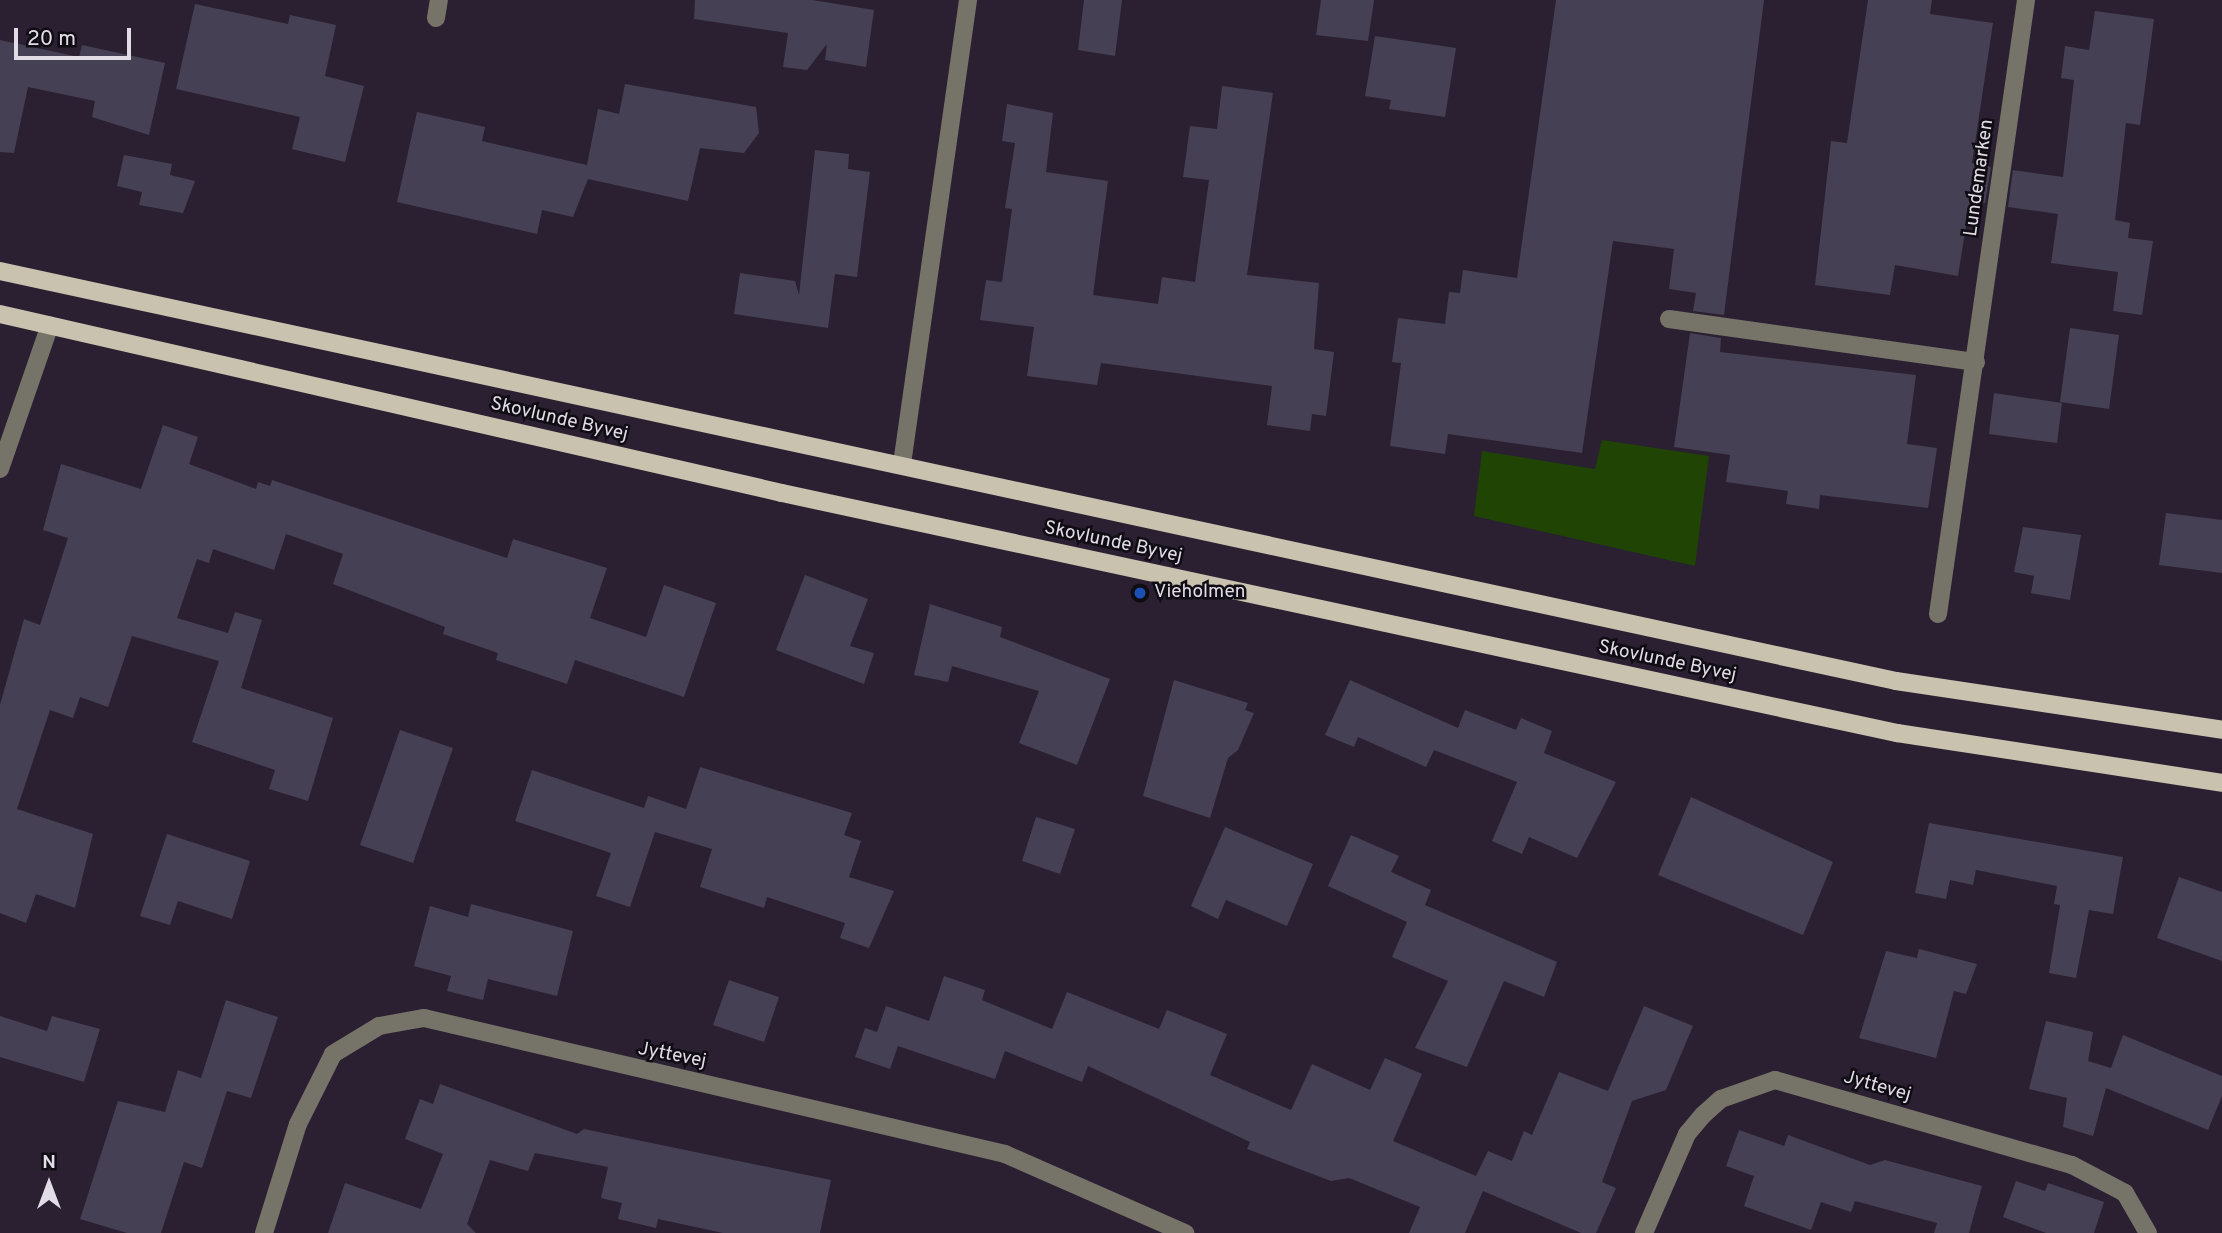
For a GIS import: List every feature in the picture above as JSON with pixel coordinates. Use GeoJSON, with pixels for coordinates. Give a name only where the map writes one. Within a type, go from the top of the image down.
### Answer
{"type":"FeatureCollection","features":[{"type":"Feature","properties":{"kind":"main road","name":"Skovlunde Byvej"},"geometry":{"type":"LineString","coordinates":[[0,271],[1896,681],[2222,730]]}},
{"type":"Feature","properties":{"kind":"main road","name":"Skovlunde Byvej"},"geometry":{"type":"LineString","coordinates":[[0,314],[769,490],[1896,733],[2222,783]]}},
{"type":"Feature","properties":{"kind":"street"},"geometry":{"type":"LineString","coordinates":[[436,18],[439,0]]}},
{"type":"Feature","properties":{"kind":"street"},"geometry":{"type":"LineString","coordinates":[[902,464],[968,0]]}},
{"type":"Feature","properties":{"kind":"street","name":"Lundemarken"},"geometry":{"type":"LineString","coordinates":[[1938,614],[2026,0]]}},
{"type":"Feature","properties":{"kind":"street"},"geometry":{"type":"LineString","coordinates":[[1669,319],[1976,362]]}},
{"type":"Feature","properties":{"kind":"street"},"geometry":{"type":"LineString","coordinates":[[0,469],[50,325]]}},
{"type":"Feature","properties":{"kind":"street","name":"Jyttevej"},"geometry":{"type":"LineString","coordinates":[[264,1233],[298,1124],[333,1054],[379,1026],[424,1018],[1005,1154],[1185,1233]]}},
{"type":"Feature","properties":{"kind":"street","name":"Jyttevej"},"geometry":{"type":"LineString","coordinates":[[1644,1233],[1687,1134],[1703,1115],[1721,1099],[1775,1080],[2073,1165],[2124,1193],[2148,1233]]}},
{"type":"Feature","properties":{"kind":"green space"},"geometry":{"type":"Polygon","coordinates":[[[1602,440],[1709,456],[1695,566],[1474,516],[1482,451],[1595,469],[1602,440]]]}},
{"type":"Feature","properties":{"kind":"building"},"geometry":{"type":"Polygon","coordinates":[[[695,0],[812,0],[874,10],[866,67],[825,60],[827,44],[807,70],[783,67],[788,33],[694,19],[695,0]]]}},
{"type":"Feature","properties":{"kind":"building"},"geometry":{"type":"Polygon","coordinates":[[[1084,0],[1122,0],[1115,56],[1078,50],[1084,0]]]}},
{"type":"Feature","properties":{"kind":"building"},"geometry":{"type":"Polygon","coordinates":[[[1321,0],[1374,0],[1368,41],[1316,35],[1321,0]]]}},
{"type":"Feature","properties":{"kind":"building"},"geometry":{"type":"Polygon","coordinates":[[[1556,0],[1764,0],[1724,315],[1693,311],[1696,293],[1669,289],[1674,249],[1613,241],[1582,453],[1448,434],[1445,454],[1390,446],[1401,363],[1392,362],[1398,318],[1445,324],[1449,292],[1460,293],[1463,270],[1517,278],[1556,0]]]}},
{"type":"Feature","properties":{"kind":"building"},"geometry":{"type":"Polygon","coordinates":[[[1868,0],[1932,0],[1930,14],[1993,23],[1972,163],[1991,167],[1985,203],[1970,201],[1958,276],[1895,265],[1890,295],[1815,285],[1831,141],[1847,143],[1868,0]]]}},
{"type":"Feature","properties":{"kind":"building"},"geometry":{"type":"Polygon","coordinates":[[[195,4],[288,24],[290,15],[336,25],[325,76],[364,86],[345,162],[292,149],[300,117],[176,89],[195,4]]]}},
{"type":"Feature","properties":{"kind":"building"},"geometry":{"type":"Polygon","coordinates":[[[2095,11],[2154,19],[2140,125],[2126,123],[2115,220],[2130,223],[2128,238],[2153,241],[2142,315],[2113,311],[2118,272],[2051,263],[2058,214],[2008,207],[2013,170],[2063,177],[2074,80],[2061,78],[2065,46],[2089,50],[2095,11]]]}},
{"type":"Feature","properties":{"kind":"building"},"geometry":{"type":"Polygon","coordinates":[[[1375,36],[1456,48],[1445,117],[1389,109],[1391,100],[1365,96],[1375,36]]]}},
{"type":"Feature","properties":{"kind":"building"},"geometry":{"type":"Polygon","coordinates":[[[0,40],[79,57],[82,45],[165,63],[149,135],[92,117],[95,101],[28,87],[14,153],[0,152],[0,40]]]}},
{"type":"Feature","properties":{"kind":"building"},"geometry":{"type":"Polygon","coordinates":[[[625,84],[756,107],[759,133],[744,153],[700,148],[688,201],[588,179],[573,217],[542,210],[537,234],[397,202],[417,112],[485,127],[482,141],[587,165],[598,109],[619,114],[625,84]]]}},
{"type":"Feature","properties":{"kind":"building"},"geometry":{"type":"Polygon","coordinates":[[[1222,86],[1273,93],[1247,275],[1319,283],[1314,349],[1334,352],[1326,416],[1312,414],[1310,431],[1267,425],[1272,386],[1101,363],[1097,385],[1027,376],[1034,327],[980,320],[986,280],[1002,282],[1012,209],[1005,208],[1015,143],[1002,141],[1007,104],[1053,113],[1046,172],[1108,181],[1093,295],[1158,304],[1162,277],[1195,282],[1209,180],[1183,177],[1190,126],[1217,129],[1222,86]]]}},
{"type":"Feature","properties":{"kind":"building"},"geometry":{"type":"Polygon","coordinates":[[[815,150],[849,154],[848,169],[870,172],[857,277],[835,274],[828,328],[734,314],[740,273],[795,281],[799,295],[815,150]]]}},
{"type":"Feature","properties":{"kind":"building"},"geometry":{"type":"Polygon","coordinates":[[[124,155],[172,164],[170,175],[195,181],[183,213],[139,205],[142,192],[117,186],[124,155]]]}},
{"type":"Feature","properties":{"kind":"building"},"geometry":{"type":"Polygon","coordinates":[[[2070,328],[2119,335],[2109,409],[2060,402],[2070,328]]]}},
{"type":"Feature","properties":{"kind":"building"},"geometry":{"type":"Polygon","coordinates":[[[1690,333],[1721,338],[1720,352],[1916,375],[1907,444],[1937,448],[1928,508],[1820,495],[1819,509],[1786,504],[1788,491],[1726,482],[1730,455],[1674,447],[1690,333]]]}},
{"type":"Feature","properties":{"kind":"building"},"geometry":{"type":"Polygon","coordinates":[[[1994,393],[2062,403],[2057,443],[1989,434],[1994,393]]]}},
{"type":"Feature","properties":{"kind":"building"},"geometry":{"type":"Polygon","coordinates":[[[163,425],[198,437],[189,464],[256,489],[258,482],[270,486],[272,480],[507,558],[513,539],[607,568],[590,618],[646,637],[664,585],[716,603],[684,697],[575,660],[567,684],[496,660],[498,653],[443,634],[445,627],[333,584],[343,554],[286,534],[274,570],[213,549],[209,563],[197,559],[177,618],[228,633],[235,612],[262,620],[241,688],[333,718],[308,801],[269,789],[275,770],[192,742],[219,661],[132,636],[108,707],[80,697],[73,718],[50,710],[17,809],[93,834],[75,908],[36,894],[26,923],[0,913],[0,705],[24,619],[40,625],[68,538],[43,530],[61,464],[141,489],[163,425]]]}},
{"type":"Feature","properties":{"kind":"building"},"geometry":{"type":"Polygon","coordinates":[[[2166,513],[2222,520],[2222,573],[2159,565],[2166,513]]]}},
{"type":"Feature","properties":{"kind":"building"},"geometry":{"type":"Polygon","coordinates":[[[2023,527],[2081,535],[2070,600],[2031,593],[2034,576],[2014,572],[2023,527]]]}},
{"type":"Feature","properties":{"kind":"building"},"geometry":{"type":"Polygon","coordinates":[[[805,575],[868,599],[850,646],[874,653],[864,684],[776,650],[805,575]]]}},
{"type":"Feature","properties":{"kind":"building"},"geometry":{"type":"Polygon","coordinates":[[[930,604],[1002,627],[1000,637],[1110,679],[1077,765],[1019,743],[1039,691],[952,666],[948,682],[914,675],[930,604]]]}},
{"type":"Feature","properties":{"kind":"building"},"geometry":{"type":"Polygon","coordinates":[[[1174,680],[1248,703],[1245,710],[1254,713],[1238,750],[1228,758],[1210,818],[1143,796],[1174,680]]]}},
{"type":"Feature","properties":{"kind":"building"},"geometry":{"type":"Polygon","coordinates":[[[1350,680],[1458,728],[1465,710],[1516,730],[1521,718],[1552,731],[1544,753],[1616,782],[1577,858],[1529,837],[1522,854],[1492,841],[1517,782],[1434,750],[1426,767],[1358,737],[1354,747],[1325,735],[1350,680]]]}},
{"type":"Feature","properties":{"kind":"building"},"geometry":{"type":"Polygon","coordinates":[[[400,730],[453,748],[413,863],[360,845],[400,730]]]}},
{"type":"Feature","properties":{"kind":"building"},"geometry":{"type":"Polygon","coordinates":[[[700,767],[852,813],[844,835],[861,841],[849,877],[894,891],[869,948],[840,938],[845,923],[767,897],[764,908],[700,887],[712,849],[655,832],[630,907],[596,896],[611,853],[515,821],[532,770],[644,808],[648,796],[686,809],[700,767]]]}},
{"type":"Feature","properties":{"kind":"building"},"geometry":{"type":"Polygon","coordinates":[[[1691,797],[1833,862],[1803,935],[1658,875],[1691,797]]]}},
{"type":"Feature","properties":{"kind":"building"},"geometry":{"type":"Polygon","coordinates":[[[1036,817],[1075,829],[1060,874],[1022,861],[1036,817]]]}},
{"type":"Feature","properties":{"kind":"building"},"geometry":{"type":"Polygon","coordinates":[[[1929,823],[2123,857],[2113,914],[2089,910],[2076,978],[2049,973],[2060,905],[2054,904],[2057,886],[1976,870],[1973,885],[1950,880],[1946,899],[1915,893],[1929,823]]]}},
{"type":"Feature","properties":{"kind":"building"},"geometry":{"type":"Polygon","coordinates":[[[1225,827],[1313,864],[1287,926],[1226,900],[1218,919],[1191,906],[1225,827]]]}},
{"type":"Feature","properties":{"kind":"building"},"geometry":{"type":"Polygon","coordinates":[[[167,834],[250,861],[232,919],[178,901],[170,925],[140,916],[167,834]]]}},
{"type":"Feature","properties":{"kind":"building"},"geometry":{"type":"Polygon","coordinates":[[[1351,835],[1399,856],[1391,872],[1431,890],[1425,905],[1557,962],[1544,997],[1504,981],[1467,1067],[1415,1048],[1448,981],[1392,957],[1407,922],[1328,886],[1351,835]]]}},
{"type":"Feature","properties":{"kind":"building"},"geometry":{"type":"Polygon","coordinates":[[[2179,877],[2222,892],[2222,961],[2157,938],[2179,877]]]}},
{"type":"Feature","properties":{"kind":"building"},"geometry":{"type":"Polygon","coordinates":[[[471,904],[573,931],[557,996],[488,979],[483,1000],[447,991],[451,976],[414,966],[430,906],[468,917],[471,904]]]}},
{"type":"Feature","properties":{"kind":"building"},"geometry":{"type":"Polygon","coordinates":[[[1919,949],[1977,964],[1966,994],[1954,991],[1936,1058],[1859,1038],[1886,951],[1917,958],[1919,949]]]}},
{"type":"Feature","properties":{"kind":"building"},"geometry":{"type":"Polygon","coordinates":[[[944,976],[985,990],[982,1000],[1052,1029],[1067,992],[1159,1029],[1167,1010],[1227,1034],[1210,1075],[1291,1110],[1312,1064],[1370,1090],[1385,1058],[1422,1074],[1393,1141],[1476,1176],[1488,1151],[1512,1161],[1524,1131],[1532,1135],[1559,1072],[1608,1091],[1644,1006],[1693,1026],[1666,1090],[1632,1101],[1602,1182],[1616,1188],[1596,1233],[1581,1233],[1483,1191],[1465,1233],[1409,1233],[1420,1207],[1349,1178],[1331,1181],[1247,1149],[1250,1142],[1088,1066],[1082,1082],[1005,1051],[995,1079],[898,1046],[890,1069],[855,1057],[865,1028],[877,1032],[886,1006],[929,1021],[944,976]]]}},
{"type":"Feature","properties":{"kind":"building"},"geometry":{"type":"Polygon","coordinates":[[[729,980],[779,997],[764,1042],[713,1025],[729,980]]]}},
{"type":"Feature","properties":{"kind":"building"},"geometry":{"type":"Polygon","coordinates":[[[226,1000],[278,1017],[251,1098],[227,1091],[202,1168],[184,1162],[161,1233],[127,1233],[80,1219],[118,1101],[165,1112],[178,1070],[201,1078],[226,1000]]]}},
{"type":"Feature","properties":{"kind":"building"},"geometry":{"type":"Polygon","coordinates":[[[0,1016],[47,1031],[52,1016],[100,1029],[84,1082],[0,1057],[0,1016]]]}},
{"type":"Feature","properties":{"kind":"building"},"geometry":{"type":"Polygon","coordinates":[[[2046,1021],[2093,1032],[2088,1061],[2111,1068],[2123,1035],[2222,1076],[2222,1096],[2208,1130],[2106,1088],[2093,1136],[2063,1127],[2067,1098],[2029,1089],[2046,1021]]]}},
{"type":"Feature","properties":{"kind":"building"},"geometry":{"type":"Polygon","coordinates":[[[440,1084],[577,1134],[584,1129],[831,1180],[820,1233],[723,1233],[658,1219],[656,1228],[618,1219],[622,1203],[601,1198],[608,1167],[535,1153],[528,1171],[490,1160],[467,1224],[476,1233],[328,1233],[345,1183],[421,1209],[443,1154],[405,1139],[420,1099],[433,1104],[440,1084]]]}},
{"type":"Feature","properties":{"kind":"building"},"geometry":{"type":"Polygon","coordinates":[[[1739,1130],[1784,1146],[1788,1135],[1870,1165],[1885,1160],[1982,1186],[1969,1233],[1934,1233],[1937,1223],[1855,1201],[1851,1212],[1821,1202],[1811,1230],[1744,1206],[1754,1176],[1726,1166],[1739,1130]]]}},
{"type":"Feature","properties":{"kind":"building"},"geometry":{"type":"Polygon","coordinates":[[[2016,1181],[2045,1191],[2048,1183],[2104,1202],[2094,1233],[2046,1233],[2003,1217],[2016,1181]]]}},
{"type":"Feature","properties":{"kind":"place","name":"Vieholmen"},"geometry":{"type":"Point","coordinates":[1140,593]}}]}
